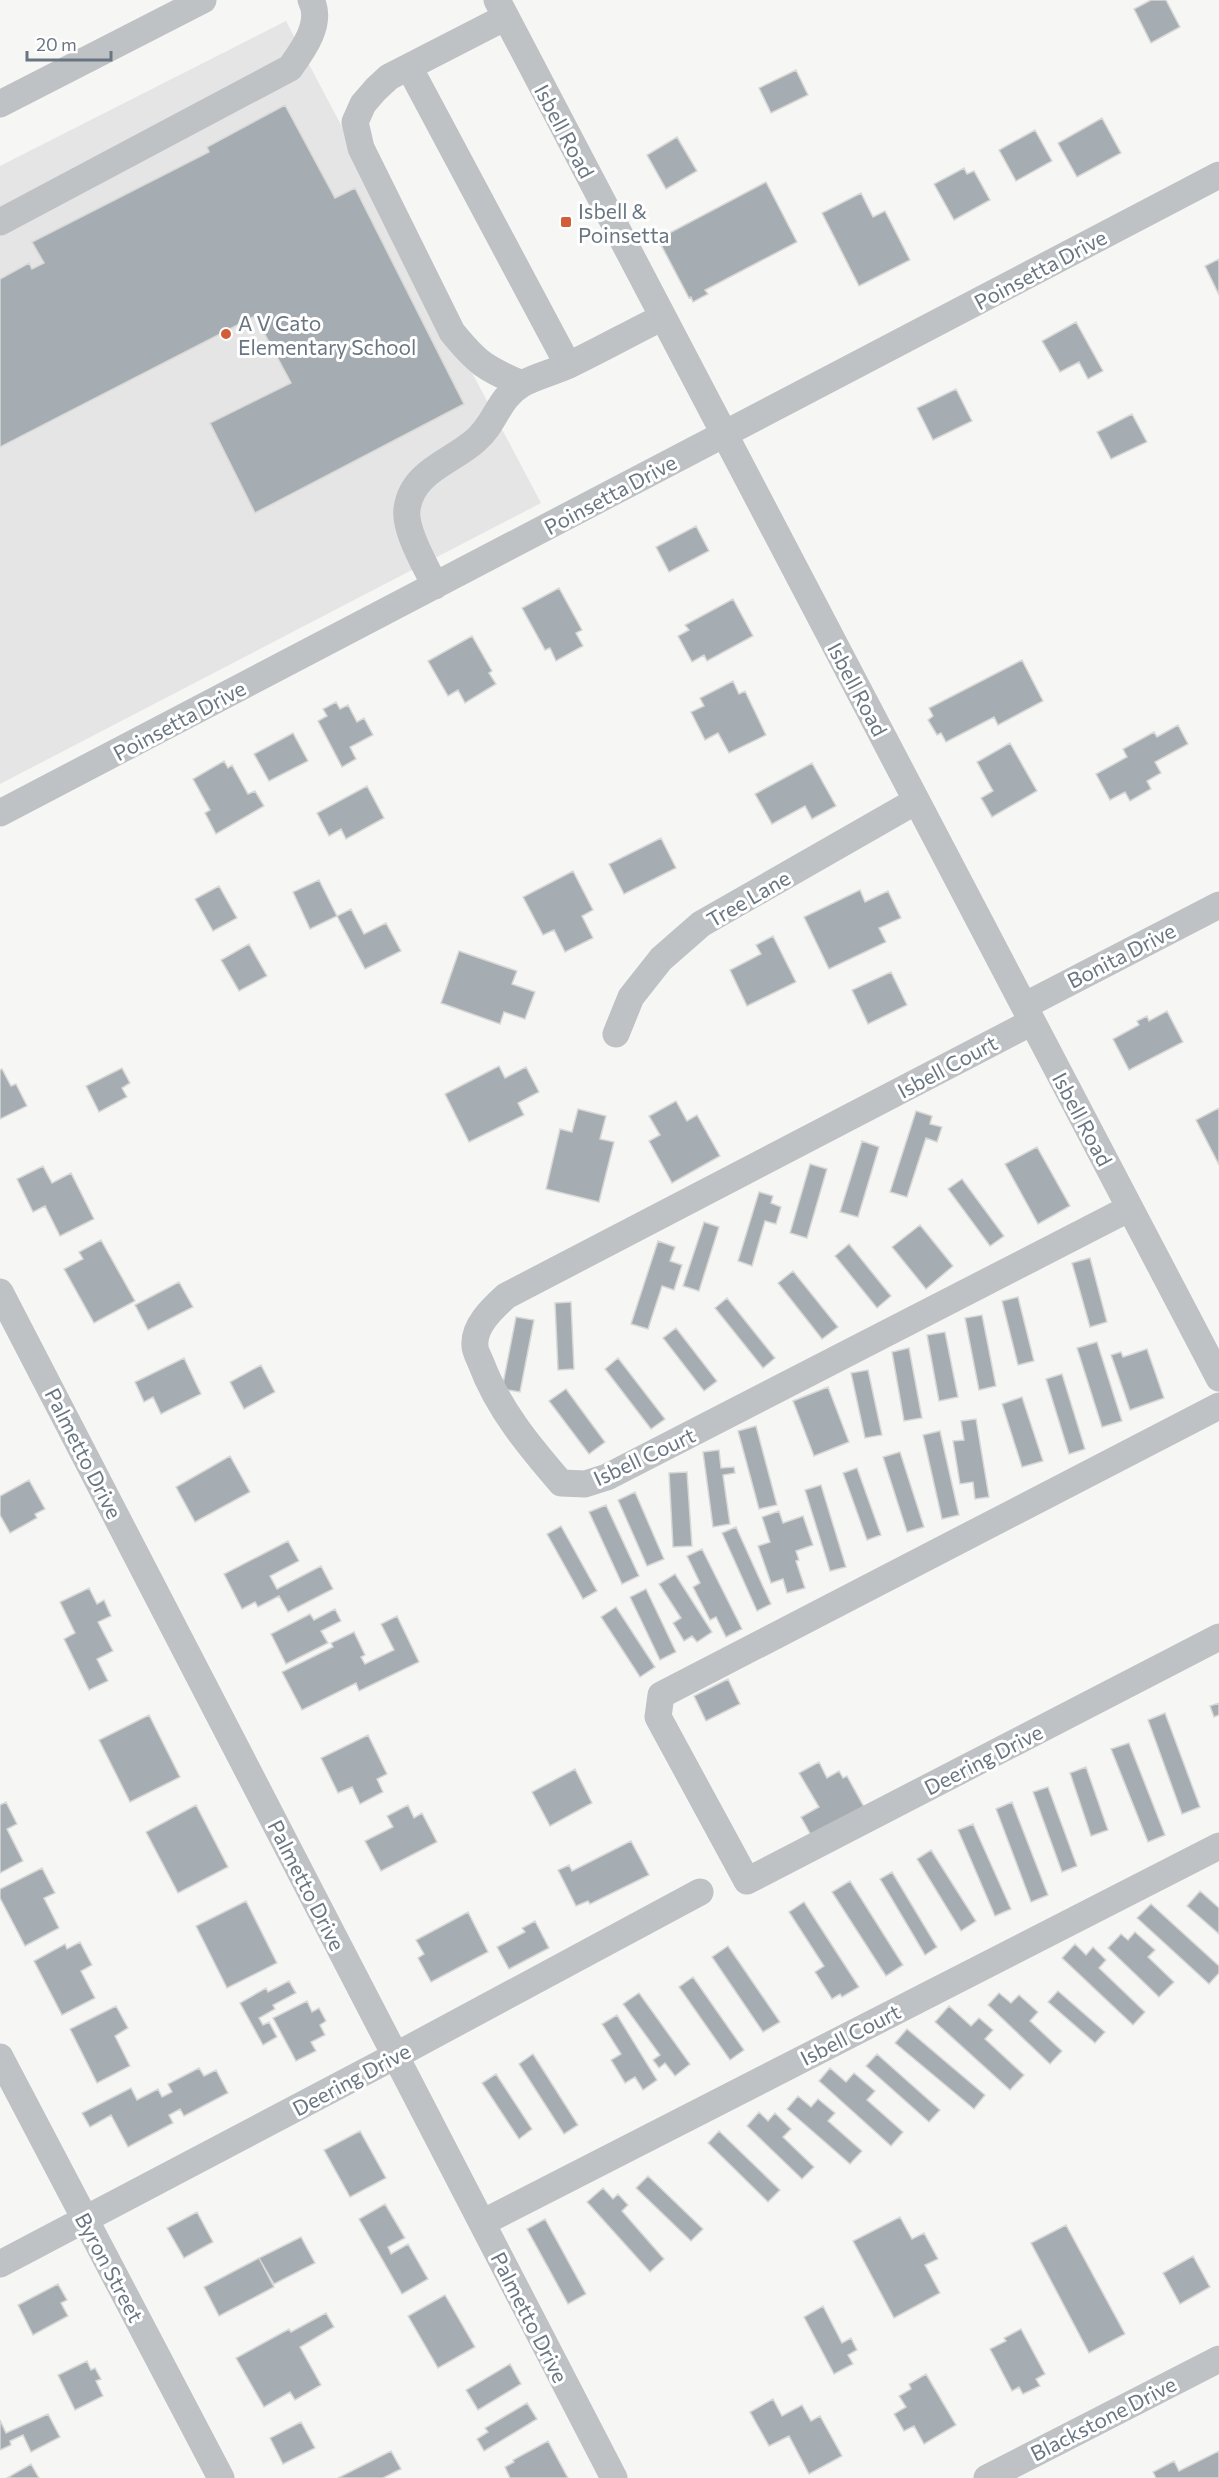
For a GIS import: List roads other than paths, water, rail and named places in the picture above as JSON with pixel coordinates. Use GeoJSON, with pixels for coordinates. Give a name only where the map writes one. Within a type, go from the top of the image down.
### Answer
{"type":"FeatureCollection","features":[{"type":"Feature","properties":{"kind":"street"},"geometry":{"type":"LineString","coordinates":[[0,104],[203,0]]}},
{"type":"Feature","properties":{"kind":"street"},"geometry":{"type":"LineString","coordinates":[[0,222],[290,68],[305,47],[314,21],[314,6],[311,0]]}},
{"type":"Feature","properties":{"kind":"street"},"geometry":{"type":"LineString","coordinates":[[501,9],[409,67],[389,77],[363,104],[354,122],[361,148],[452,332],[471,356],[491,371],[522,384]]}},
{"type":"Feature","properties":{"kind":"street","name":"Isbell Road"},"geometry":{"type":"LineString","coordinates":[[501,9],[1219,1378]]}},
{"type":"Feature","properties":{"kind":"street"},"geometry":{"type":"LineString","coordinates":[[409,67],[568,365]]}},
{"type":"Feature","properties":{"kind":"street","name":"Poinsetta Drive"},"geometry":{"type":"LineString","coordinates":[[0,813],[1219,175]]}},
{"type":"Feature","properties":{"kind":"street"},"geometry":{"type":"LineString","coordinates":[[435,586],[411,532],[407,510],[413,489],[435,467],[476,440],[490,424],[502,401],[522,384],[568,365],[663,317]]}},
{"type":"Feature","properties":{"kind":"street","name":"Tree Lane"},"geometry":{"type":"LineString","coordinates":[[616,1034],[631,998],[661,959],[701,924],[916,801]]}},
{"type":"Feature","properties":{"kind":"street","name":"Bonita Drive"},"geometry":{"type":"LineString","coordinates":[[1028,1014],[1219,904]]}},
{"type":"Feature","properties":{"kind":"street","name":"Isbell Court"},"geometry":{"type":"LineString","coordinates":[[1028,1014],[506,1296],[491,1310],[478,1330],[475,1346],[491,1389],[532,1449],[561,1483],[585,1484],[607,1477],[1130,1208]]}},
{"type":"Feature","properties":{"kind":"street","name":"Palmetto Drive"},"geometry":{"type":"LineString","coordinates":[[0,1292],[614,2478]]}},
{"type":"Feature","properties":{"kind":"street","name":"Deering Drive"},"geometry":{"type":"LineString","coordinates":[[1219,1406],[661,1695],[658,1717],[747,1881],[1219,1637]]}},
{"type":"Feature","properties":{"kind":"street","name":"Isbell Court"},"geometry":{"type":"LineString","coordinates":[[482,2223],[1219,1846]]}},
{"type":"Feature","properties":{"kind":"street","name":"Deering Drive"},"geometry":{"type":"LineString","coordinates":[[0,2264],[700,1892]]}},
{"type":"Feature","properties":{"kind":"street","name":"Byron Street"},"geometry":{"type":"LineString","coordinates":[[0,2057],[221,2478]]}},
{"type":"Feature","properties":{"kind":"street","name":"Blackstone Drive"},"geometry":{"type":"LineString","coordinates":[[987,2478],[1219,2359]]}},
{"type":"Feature","properties":{"kind":"place","name":"Isbell & Poinsetta"},"geometry":{"type":"Point","coordinates":[566,222]}},
{"type":"Feature","properties":{"kind":"place","name":"A V Cato Elementary School"},"geometry":{"type":"Point","coordinates":[226,334]}}]}
